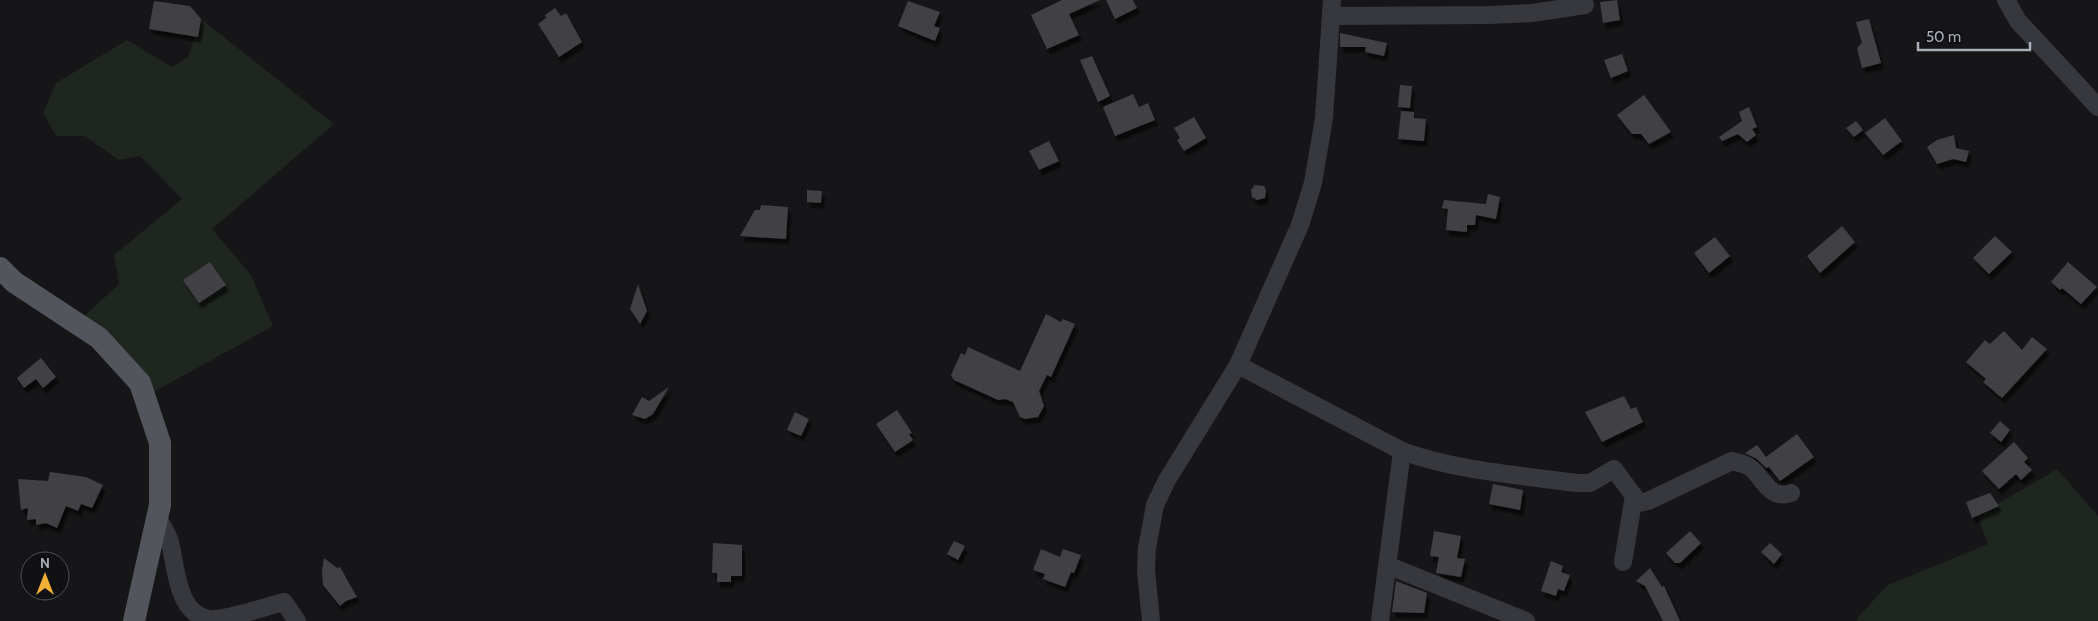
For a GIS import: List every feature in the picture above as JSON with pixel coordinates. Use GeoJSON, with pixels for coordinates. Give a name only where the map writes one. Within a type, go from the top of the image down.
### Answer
{"type":"FeatureCollection","features":[{"type":"Feature","properties":{"kind":"main road"},"geometry":{"type":"LineString","coordinates":[[0,268],[14,282],[99,338],[140,383],[160,443],[160,505],[134,621]]}},
{"type":"Feature","properties":{"kind":"street"},"geometry":{"type":"LineString","coordinates":[[2006,0],[2018,21],[2098,107]]}},
{"type":"Feature","properties":{"kind":"street"},"geometry":{"type":"LineString","coordinates":[[1151,621],[1146,571],[1147,548],[1154,506],[1167,480],[1238,364],[1300,225],[1313,183],[1324,118],[1331,8],[1489,16],[1532,13],[1585,5]]}},
{"type":"Feature","properties":{"kind":"street"},"geometry":{"type":"LineString","coordinates":[[1238,364],[1402,450],[1431,461],[1477,470],[1577,483],[1590,483],[1614,469],[1639,503],[1648,501],[1732,461],[1750,467],[1771,492],[1783,496],[1791,493]]}},
{"type":"Feature","properties":{"kind":"street"},"geometry":{"type":"LineString","coordinates":[[1380,621],[1402,450]]}},
{"type":"Feature","properties":{"kind":"street"},"geometry":{"type":"LineString","coordinates":[[1623,562],[1634,496]]}},
{"type":"Feature","properties":{"kind":"street"},"geometry":{"type":"LineString","coordinates":[[158,518],[170,540],[180,588],[195,613],[210,619],[224,618],[284,602],[298,621]]}},
{"type":"Feature","properties":{"kind":"street"},"geometry":{"type":"LineString","coordinates":[[1387,565],[1526,621]]}},
{"type":"Feature","properties":{"kind":"shaded area"},"geometry":{"type":"Polygon","coordinates":[[[201,19],[334,124],[212,229],[251,275],[273,326],[150,394],[78,322],[119,284],[114,255],[182,199],[140,156],[119,160],[85,136],[56,136],[43,113],[56,83],[127,40],[172,67],[188,57],[201,19]]]}},
{"type":"Feature","properties":{"kind":"shaded area"},"geometry":{"type":"Polygon","coordinates":[[[2057,469],[2098,516],[2098,621],[1858,621],[1856,619],[1888,585],[1988,544],[1977,516],[2057,469]]]}},
{"type":"Feature","properties":{"kind":"building"},"geometry":{"type":"Polygon","coordinates":[[[1062,0],[1100,0],[1069,14],[1079,35],[1047,49],[1031,15],[1062,0]]]}},
{"type":"Feature","properties":{"kind":"building"},"geometry":{"type":"Polygon","coordinates":[[[1106,0],[1133,0],[1137,8],[1115,19],[1106,0]]]}},
{"type":"Feature","properties":{"kind":"building"},"geometry":{"type":"Polygon","coordinates":[[[1617,0],[1620,20],[1603,23],[1600,2],[1617,0]]]}},
{"type":"Feature","properties":{"kind":"building"},"geometry":{"type":"Polygon","coordinates":[[[154,1],[190,6],[201,19],[198,37],[149,29],[154,1]]]}},
{"type":"Feature","properties":{"kind":"building"},"geometry":{"type":"Polygon","coordinates":[[[908,1],[940,12],[934,26],[940,28],[935,41],[898,26],[908,1]]]}},
{"type":"Feature","properties":{"kind":"building"},"geometry":{"type":"Polygon","coordinates":[[[555,8],[561,16],[566,13],[582,42],[559,57],[538,24],[546,18],[545,15],[555,8]]]}},
{"type":"Feature","properties":{"kind":"building"},"geometry":{"type":"Polygon","coordinates":[[[1869,19],[1881,63],[1862,68],[1857,48],[1862,43],[1856,22],[1869,19]]]}},
{"type":"Feature","properties":{"kind":"building"},"geometry":{"type":"Polygon","coordinates":[[[1340,33],[1387,43],[1384,56],[1365,52],[1366,47],[1340,47],[1340,33]]]}},
{"type":"Feature","properties":{"kind":"building"},"geometry":{"type":"Polygon","coordinates":[[[1622,54],[1628,71],[1611,78],[1604,60],[1622,54]]]}},
{"type":"Feature","properties":{"kind":"building"},"geometry":{"type":"Polygon","coordinates":[[[1092,56],[1110,96],[1098,102],[1080,60],[1092,56]]]}},
{"type":"Feature","properties":{"kind":"building"},"geometry":{"type":"Polygon","coordinates":[[[1400,85],[1412,86],[1410,108],[1398,107],[1400,85]]]}},
{"type":"Feature","properties":{"kind":"building"},"geometry":{"type":"Polygon","coordinates":[[[1133,94],[1139,107],[1148,103],[1155,120],[1115,136],[1103,107],[1133,94]]]}},
{"type":"Feature","properties":{"kind":"building"},"geometry":{"type":"Polygon","coordinates":[[[1644,95],[1671,132],[1649,144],[1641,134],[1632,134],[1617,115],[1644,95]]]}},
{"type":"Feature","properties":{"kind":"building"},"geometry":{"type":"Polygon","coordinates":[[[1749,107],[1757,127],[1752,129],[1756,135],[1747,142],[1738,134],[1722,141],[1719,137],[1742,121],[1739,112],[1749,107]]]}},
{"type":"Feature","properties":{"kind":"building"},"geometry":{"type":"Polygon","coordinates":[[[1401,111],[1414,112],[1414,118],[1426,119],[1424,141],[1398,139],[1401,111]]]}},
{"type":"Feature","properties":{"kind":"building"},"geometry":{"type":"Polygon","coordinates":[[[1194,117],[1206,138],[1184,151],[1177,140],[1180,138],[1174,128],[1194,117]]]}},
{"type":"Feature","properties":{"kind":"building"},"geometry":{"type":"Polygon","coordinates":[[[1885,118],[1902,141],[1883,155],[1865,133],[1885,118]]]}},
{"type":"Feature","properties":{"kind":"building"},"geometry":{"type":"Polygon","coordinates":[[[1856,121],[1863,130],[1854,137],[1846,128],[1856,121]]]}},
{"type":"Feature","properties":{"kind":"building"},"geometry":{"type":"Polygon","coordinates":[[[1954,135],[1956,148],[1969,151],[1966,162],[1953,159],[1937,164],[1927,147],[1937,140],[1954,135]]]}},
{"type":"Feature","properties":{"kind":"building"},"geometry":{"type":"Polygon","coordinates":[[[1049,141],[1059,161],[1039,170],[1029,151],[1049,141]]]}},
{"type":"Feature","properties":{"kind":"building"},"geometry":{"type":"Polygon","coordinates":[[[1255,185],[1264,186],[1266,190],[1265,198],[1257,200],[1252,197],[1251,190],[1255,185]]]}},
{"type":"Feature","properties":{"kind":"building"},"geometry":{"type":"Polygon","coordinates":[[[807,190],[822,191],[821,203],[807,202],[807,190]]]}},
{"type":"Feature","properties":{"kind":"building"},"geometry":{"type":"Polygon","coordinates":[[[1488,194],[1500,197],[1496,219],[1476,215],[1475,225],[1467,225],[1467,232],[1446,230],[1448,209],[1442,208],[1444,200],[1486,204],[1488,194]]]}},
{"type":"Feature","properties":{"kind":"building"},"geometry":{"type":"Polygon","coordinates":[[[761,205],[788,207],[786,239],[740,236],[755,210],[760,210],[761,205]]]}},
{"type":"Feature","properties":{"kind":"building"},"geometry":{"type":"Polygon","coordinates":[[[1842,226],[1855,242],[1820,273],[1807,256],[1842,226]]]}},
{"type":"Feature","properties":{"kind":"building"},"geometry":{"type":"Polygon","coordinates":[[[1995,236],[2012,252],[1989,274],[1973,258],[1995,236]]]}},
{"type":"Feature","properties":{"kind":"building"},"geometry":{"type":"Polygon","coordinates":[[[1715,237],[1730,256],[1709,273],[1694,253],[1715,237]]]}},
{"type":"Feature","properties":{"kind":"building"},"geometry":{"type":"Polygon","coordinates":[[[210,262],[226,285],[199,303],[183,280],[210,262]]]}},
{"type":"Feature","properties":{"kind":"building"},"geometry":{"type":"Polygon","coordinates":[[[2068,262],[2097,287],[2081,304],[2062,288],[2060,290],[2051,282],[2068,262]]]}},
{"type":"Feature","properties":{"kind":"building"},"geometry":{"type":"Polygon","coordinates":[[[638,284],[647,311],[640,324],[630,309],[638,284]]]}},
{"type":"Feature","properties":{"kind":"building"},"geometry":{"type":"Polygon","coordinates":[[[1046,314],[1061,322],[1063,319],[1075,324],[1051,377],[1047,375],[1039,391],[1044,406],[1038,417],[1025,419],[1020,417],[1013,402],[1005,399],[998,400],[954,380],[951,375],[961,353],[965,355],[968,347],[1020,371],[1046,314]]]}},
{"type":"Feature","properties":{"kind":"building"},"geometry":{"type":"Polygon","coordinates":[[[2004,331],[2022,350],[2032,337],[2047,349],[2002,398],[1983,382],[1986,379],[1966,362],[1985,340],[1990,344],[2004,331]]]}},
{"type":"Feature","properties":{"kind":"building"},"geometry":{"type":"Polygon","coordinates":[[[41,358],[56,377],[43,388],[36,379],[24,388],[17,378],[41,358]]]}},
{"type":"Feature","properties":{"kind":"building"},"geometry":{"type":"Polygon","coordinates":[[[669,387],[653,414],[645,419],[632,415],[642,397],[649,401],[669,387]]]}},
{"type":"Feature","properties":{"kind":"building"},"geometry":{"type":"Polygon","coordinates":[[[1624,396],[1631,409],[1636,407],[1643,422],[1602,442],[1585,412],[1624,396]]]}},
{"type":"Feature","properties":{"kind":"building"},"geometry":{"type":"Polygon","coordinates":[[[897,410],[912,433],[909,434],[913,440],[895,452],[876,424],[897,410]]]}},
{"type":"Feature","properties":{"kind":"building"},"geometry":{"type":"Polygon","coordinates":[[[795,412],[809,419],[801,436],[787,430],[795,412]]]}},
{"type":"Feature","properties":{"kind":"building"},"geometry":{"type":"Polygon","coordinates":[[[2000,421],[2010,430],[2001,442],[1990,433],[2000,421]]]}},
{"type":"Feature","properties":{"kind":"building"},"geometry":{"type":"Polygon","coordinates":[[[1797,434],[1814,457],[1780,481],[1769,467],[1766,468],[1757,459],[1745,453],[1757,445],[1766,457],[1797,434]]]}},
{"type":"Feature","properties":{"kind":"building"},"geometry":{"type":"Polygon","coordinates":[[[2014,442],[2028,458],[2024,462],[2032,470],[2021,480],[2016,474],[1999,489],[1982,471],[2014,442]]]}},
{"type":"Feature","properties":{"kind":"building"},"geometry":{"type":"Polygon","coordinates":[[[50,472],[86,477],[103,485],[92,508],[81,504],[78,511],[66,506],[57,528],[46,523],[36,525],[36,519],[27,520],[28,508],[21,510],[18,479],[48,481],[50,472]]]}},
{"type":"Feature","properties":{"kind":"building"},"geometry":{"type":"Polygon","coordinates":[[[1493,484],[1523,490],[1520,510],[1489,504],[1493,484]]]}},
{"type":"Feature","properties":{"kind":"building"},"geometry":{"type":"Polygon","coordinates":[[[1990,493],[1999,506],[1972,518],[1966,502],[1990,493]]]}},
{"type":"Feature","properties":{"kind":"building"},"geometry":{"type":"Polygon","coordinates":[[[1434,531],[1461,536],[1457,558],[1465,559],[1461,577],[1436,573],[1439,557],[1430,556],[1434,531]]]}},
{"type":"Feature","properties":{"kind":"building"},"geometry":{"type":"Polygon","coordinates":[[[1690,531],[1701,543],[1680,563],[1675,563],[1666,553],[1690,531]]]}},
{"type":"Feature","properties":{"kind":"building"},"geometry":{"type":"Polygon","coordinates":[[[954,541],[965,546],[958,560],[947,554],[954,541]]]}},
{"type":"Feature","properties":{"kind":"building"},"geometry":{"type":"Polygon","coordinates":[[[713,543],[742,545],[742,576],[731,576],[731,582],[717,582],[717,573],[712,573],[713,543]]]}},
{"type":"Feature","properties":{"kind":"building"},"geometry":{"type":"Polygon","coordinates":[[[1770,543],[1782,554],[1774,564],[1761,552],[1770,543]]]}},
{"type":"Feature","properties":{"kind":"building"},"geometry":{"type":"Polygon","coordinates":[[[1041,549],[1060,557],[1063,549],[1081,555],[1074,573],[1071,572],[1065,587],[1043,579],[1045,574],[1033,570],[1041,549]]]}},
{"type":"Feature","properties":{"kind":"building"},"geometry":{"type":"Polygon","coordinates":[[[324,558],[337,568],[340,567],[357,597],[346,601],[340,606],[323,585],[322,571],[324,558]]]}},
{"type":"Feature","properties":{"kind":"building"},"geometry":{"type":"Polygon","coordinates":[[[1551,561],[1563,566],[1561,572],[1570,575],[1564,591],[1558,589],[1556,596],[1541,591],[1551,561]]]}},
{"type":"Feature","properties":{"kind":"building"},"geometry":{"type":"Polygon","coordinates":[[[1650,568],[1662,587],[1664,586],[1680,621],[1663,621],[1645,586],[1636,581],[1650,568]]]}},
{"type":"Feature","properties":{"kind":"building"},"geometry":{"type":"Polygon","coordinates":[[[1396,581],[1427,593],[1424,613],[1392,612],[1396,581]]]}}]}
